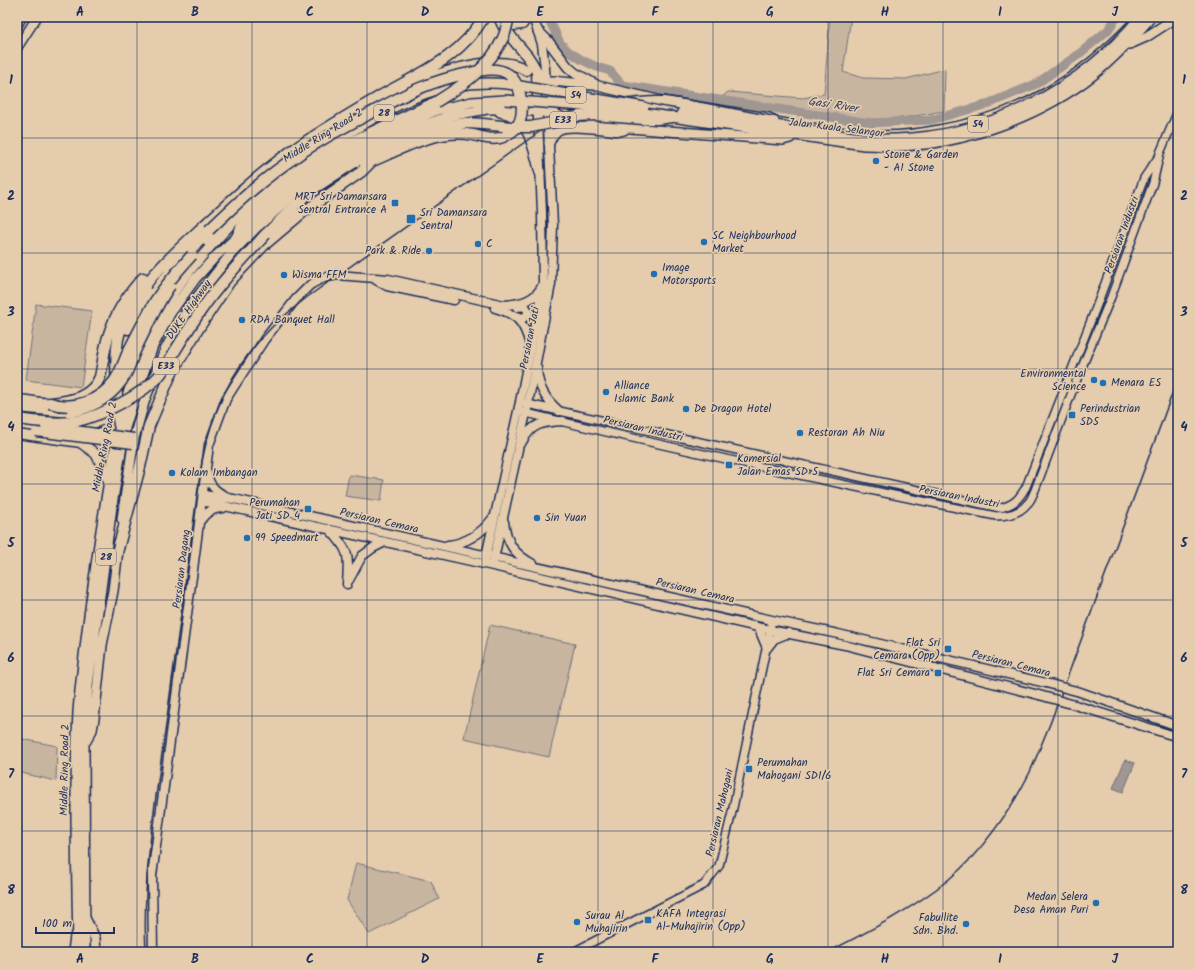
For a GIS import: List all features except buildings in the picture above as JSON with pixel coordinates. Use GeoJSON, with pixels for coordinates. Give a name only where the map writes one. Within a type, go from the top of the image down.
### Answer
{"type":"FeatureCollection","features":[{"type":"Feature","properties":{"kind":"highway"},"geometry":{"type":"LineString","coordinates":[[119,425],[117,404],[118,337],[124,321],[141,291],[167,260],[249,184],[290,152],[389,91],[439,64],[466,43],[484,17]]}},
{"type":"Feature","properties":{"kind":"highway"},"geometry":{"type":"LineString","coordinates":[[499,17],[503,27],[527,56],[531,69],[545,88]]}},
{"type":"Feature","properties":{"kind":"highway"},"geometry":{"type":"LineString","coordinates":[[508,17],[511,24],[514,25],[522,24],[527,17]]}},
{"type":"Feature","properties":{"kind":"highway"},"geometry":{"type":"LineString","coordinates":[[237,237],[244,220],[281,187],[316,162],[357,138],[436,102],[460,87],[490,60],[503,38],[508,17]]}},
{"type":"Feature","properties":{"kind":"highway"},"geometry":{"type":"LineString","coordinates":[[327,129],[409,86],[442,73],[474,66],[504,63],[515,64],[531,69]]}},
{"type":"Feature","properties":{"kind":"highway"},"geometry":{"type":"LineString","coordinates":[[117,404],[125,338],[132,320],[143,300],[156,282],[185,251],[256,187],[296,156],[335,132],[422,86],[448,77],[493,70],[506,72],[515,80],[520,92],[522,104],[520,119],[516,128],[502,138],[491,139],[462,132],[428,138],[356,168],[330,184],[285,217]]}},
{"type":"Feature","properties":{"kind":"highway","name":"E33"},"geometry":{"type":"LineString","coordinates":[[285,217],[310,191],[361,158],[440,126],[467,123],[511,127],[531,127],[578,116],[644,113],[657,120],[672,117]]}},
{"type":"Feature","properties":{"kind":"highway"},"geometry":{"type":"LineString","coordinates":[[118,549],[140,467],[149,426],[171,374],[230,280],[264,245],[302,212],[361,172],[371,162]]}},
{"type":"Feature","properties":{"kind":"highway"},"geometry":{"type":"LineString","coordinates":[[17,400],[50,403],[76,399],[88,393],[95,386],[100,377],[110,329],[120,308],[130,294],[176,245],[224,207]]}},
{"type":"Feature","properties":{"kind":"highway"},"geometry":{"type":"LineString","coordinates":[[50,403],[58,406],[75,406],[92,400],[108,388],[115,379],[155,302],[192,255],[218,230],[243,210]]}},
{"type":"Feature","properties":{"kind":"highway","name":"DUKE Highway"},"geometry":{"type":"LineString","coordinates":[[17,419],[63,422],[78,421],[116,405],[146,389],[160,375],[190,327],[227,277],[266,234],[285,217]]}},
{"type":"Feature","properties":{"kind":"highway"},"geometry":{"type":"LineString","coordinates":[[128,352],[142,314],[155,292],[209,230]]}},
{"type":"Feature","properties":{"kind":"main road"},"geometry":{"type":"LineString","coordinates":[[17,26],[22,17]]}},
{"type":"Feature","properties":{"kind":"main road"},"geometry":{"type":"LineString","coordinates":[[17,48],[36,17]]}},
{"type":"Feature","properties":{"kind":"main road"},"geometry":{"type":"LineString","coordinates":[[533,17],[544,57],[545,88],[543,111]]}},
{"type":"Feature","properties":{"kind":"main road","name":"Jalan Kuala Selangor"},"geometry":{"type":"LineString","coordinates":[[505,100],[605,107],[644,113],[782,126],[864,138],[896,139],[939,134],[972,126],[1016,110],[1064,86],[1098,60],[1119,41],[1140,17]]}},
{"type":"Feature","properties":{"kind":"main road","name":"Jalan Kuala Selangor"},"geometry":{"type":"LineString","coordinates":[[672,117],[864,145],[896,146],[936,142],[974,133],[1019,118],[1059,98],[1092,76],[1125,46],[1151,17]]}},
{"type":"Feature","properties":{"kind":"main road"},"geometry":{"type":"LineString","coordinates":[[1125,46],[1146,37],[1177,17]]}},
{"type":"Feature","properties":{"kind":"main road"},"geometry":{"type":"LineString","coordinates":[[538,32],[548,41],[568,67],[575,73],[598,86]]}},
{"type":"Feature","properties":{"kind":"main road"},"geometry":{"type":"LineString","coordinates":[[545,88],[550,92],[551,85],[557,81]]}},
{"type":"Feature","properties":{"kind":"main road"},"geometry":{"type":"LineString","coordinates":[[545,88],[557,81],[598,86],[662,100],[769,118],[782,126]]}},
{"type":"Feature","properties":{"kind":"main road","name":"Middle Ring Road 2"},"geometry":{"type":"LineString","coordinates":[[85,952],[81,918],[76,772],[80,685],[98,554],[119,425],[135,371],[148,339],[163,309],[194,265],[243,210],[274,182],[318,150],[402,103],[430,91],[474,82],[508,84]]}},
{"type":"Feature","properties":{"kind":"main road","name":"Jalan Kuala Selangor"},"geometry":{"type":"LineString","coordinates":[[508,84],[644,113]]}},
{"type":"Feature","properties":{"kind":"main road"},"geometry":{"type":"LineString","coordinates":[[543,111],[545,88]]}},
{"type":"Feature","properties":{"kind":"main road"},"geometry":{"type":"LineString","coordinates":[[545,88],[562,106],[590,120],[630,128],[782,140],[798,136]]}},
{"type":"Feature","properties":{"kind":"main road"},"geometry":{"type":"LineString","coordinates":[[612,124],[606,119],[604,114],[603,100],[606,96],[615,93],[631,93]]}},
{"type":"Feature","properties":{"kind":"main road","name":"Middle Ring Road 2"},"geometry":{"type":"LineString","coordinates":[[78,952],[81,918],[84,744],[88,686],[114,492],[125,428],[153,346],[171,312],[195,279],[216,256],[281,197],[318,170],[340,156],[391,130],[437,110],[472,102],[505,100]]}},
{"type":"Feature","properties":{"kind":"main road"},"geometry":{"type":"LineString","coordinates":[[318,170],[354,153],[367,149],[430,122],[449,116],[487,109],[500,108],[543,111],[562,117],[579,127]]}},
{"type":"Feature","properties":{"kind":"main road"},"geometry":{"type":"LineString","coordinates":[[487,109],[505,112],[522,123],[530,137],[540,173]]}},
{"type":"Feature","properties":{"kind":"main road","name":"Persiaran Jati"},"geometry":{"type":"LineString","coordinates":[[489,561],[494,516],[537,359],[552,276],[553,225],[548,142],[543,111]]}},
{"type":"Feature","properties":{"kind":"main road","name":"Persiaran Jati"},"geometry":{"type":"LineString","coordinates":[[489,561],[503,517],[518,451],[530,345],[543,284],[540,173],[543,111]]}},
{"type":"Feature","properties":{"kind":"main road"},"geometry":{"type":"LineString","coordinates":[[548,142],[559,129],[566,127],[620,131],[630,128]]}},
{"type":"Feature","properties":{"kind":"main road"},"geometry":{"type":"LineString","coordinates":[[84,744],[92,730],[94,719],[102,645],[113,591],[134,441],[145,399],[166,348],[188,309],[231,254],[257,227],[305,186],[367,149]]}},
{"type":"Feature","properties":{"kind":"main road"},"geometry":{"type":"LineString","coordinates":[[17,408],[71,413],[92,407],[108,397],[116,390],[127,374],[156,310],[192,255]]}},
{"type":"Feature","properties":{"kind":"main road","name":"Persiaran Dagang"},"geometry":{"type":"LineString","coordinates":[[153,952],[152,876],[209,445],[226,399],[264,340],[288,311],[312,288],[323,281],[345,275],[374,279]]}},
{"type":"Feature","properties":{"kind":"main road"},"geometry":{"type":"LineString","coordinates":[[374,279],[388,280],[512,307],[525,306],[528,315],[523,318],[497,309],[387,286],[374,279]]}},
{"type":"Feature","properties":{"kind":"main road"},"geometry":{"type":"LineString","coordinates":[[504,305],[528,301],[538,293],[543,284]]}},
{"type":"Feature","properties":{"kind":"main road"},"geometry":{"type":"LineString","coordinates":[[514,315],[524,328],[530,345]]}},
{"type":"Feature","properties":{"kind":"main road"},"geometry":{"type":"LineString","coordinates":[[92,424],[100,418],[107,408],[117,352]]}},
{"type":"Feature","properties":{"kind":"main road"},"geometry":{"type":"LineString","coordinates":[[537,359],[538,375],[542,391],[550,403],[559,411]]}},
{"type":"Feature","properties":{"kind":"main road"},"geometry":{"type":"LineString","coordinates":[[17,415],[82,425],[92,424],[106,418],[117,404]]}},
{"type":"Feature","properties":{"kind":"main road"},"geometry":{"type":"LineString","coordinates":[[518,451],[529,431],[535,426],[547,422],[563,421]]}},
{"type":"Feature","properties":{"kind":"main road"},"geometry":{"type":"LineString","coordinates":[[17,423],[36,429]]}},
{"type":"Feature","properties":{"kind":"main road"},"geometry":{"type":"LineString","coordinates":[[81,443],[85,440],[87,434],[82,425]]}},
{"type":"Feature","properties":{"kind":"main road"},"geometry":{"type":"LineString","coordinates":[[17,430],[36,429],[134,441]]}},
{"type":"Feature","properties":{"kind":"main road"},"geometry":{"type":"LineString","coordinates":[[17,434],[81,443],[96,454],[109,482]]}},
{"type":"Feature","properties":{"kind":"main road"},"geometry":{"type":"LineString","coordinates":[[207,466],[208,476],[214,489],[233,504]]}},
{"type":"Feature","properties":{"kind":"main road","name":"Persiaran Cemara"},"geometry":{"type":"LineString","coordinates":[[202,498],[439,545],[489,561],[770,630],[845,645],[1039,695],[1178,737]]}},
{"type":"Feature","properties":{"kind":"main road"},"geometry":{"type":"LineString","coordinates":[[199,523],[204,515],[211,510],[233,504]]}},
{"type":"Feature","properties":{"kind":"main road","name":"Persiaran Cemara"},"geometry":{"type":"LineString","coordinates":[[233,504],[385,542],[489,561],[541,568],[838,634],[1080,692],[1178,726]]}},
{"type":"Feature","properties":{"kind":"main road"},"geometry":{"type":"LineString","coordinates":[[439,545],[456,544],[474,537],[483,530],[494,516]]}},
{"type":"Feature","properties":{"kind":"main road"},"geometry":{"type":"LineString","coordinates":[[503,517],[506,535],[515,552],[541,568]]}},
{"type":"Feature","properties":{"kind":"main road"},"geometry":{"type":"LineString","coordinates":[[329,529],[340,540],[348,555],[349,565],[347,584],[362,556],[385,542]]}},
{"type":"Feature","properties":{"kind":"main road"},"geometry":{"type":"LineString","coordinates":[[754,625],[759,629],[767,648],[774,639],[790,633]]}},
{"type":"Feature","properties":{"kind":"main road"},"geometry":{"type":"LineString","coordinates":[[73,952],[81,918]]}},
{"type":"Feature","properties":{"kind":"main road"},"geometry":{"type":"LineString","coordinates":[[81,918],[95,938],[96,952]]}},
{"type":"Feature","properties":{"kind":"street","name":"Persiaran Industri"},"geometry":{"type":"LineString","coordinates":[[523,408],[559,411],[1000,508],[1009,506],[1020,497],[1026,487],[1097,305],[1144,178],[1160,153],[1178,111]]}},
{"type":"Feature","properties":{"kind":"street","name":"Persiaran Industri"},"geometry":{"type":"LineString","coordinates":[[523,408],[563,421],[744,464],[996,516],[1005,516],[1014,513],[1027,504],[1035,490],[1075,384],[1111,297],[1153,183],[1160,153]]}},
{"type":"Feature","properties":{"kind":"street","name":"Persiaran Mahogani"},"geometry":{"type":"LineString","coordinates":[[573,952],[704,885],[719,866],[736,794],[772,620]]}},
{"type":"Feature","properties":{"kind":"shaded area"},"geometry":{"type":"Polygon","coordinates":[[[830,17],[851,17],[843,72],[863,78],[906,79],[945,69],[944,111],[891,120],[867,119],[722,97],[728,92],[803,98],[824,94],[830,17]]]}},
{"type":"Feature","properties":{"kind":"shaded area"},"geometry":{"type":"Polygon","coordinates":[[[36,304],[92,311],[81,387],[26,380],[36,304]]]}},
{"type":"Feature","properties":{"kind":"shaded area"},"geometry":{"type":"Polygon","coordinates":[[[349,475],[384,480],[381,501],[345,496],[349,475]]]}},
{"type":"Feature","properties":{"kind":"shaded area"},"geometry":{"type":"Polygon","coordinates":[[[490,625],[575,644],[549,757],[464,738],[490,625]]]}},
{"type":"Feature","properties":{"kind":"shaded area"},"geometry":{"type":"Polygon","coordinates":[[[17,738],[57,746],[56,781],[17,772],[17,738]]]}},
{"type":"Feature","properties":{"kind":"shaded area"},"geometry":{"type":"Polygon","coordinates":[[[1125,760],[1135,763],[1123,792],[1113,788],[1125,760]]]}},
{"type":"Feature","properties":{"kind":"shaded area"},"geometry":{"type":"Polygon","coordinates":[[[356,863],[431,881],[439,899],[369,934],[347,900],[356,863]]]}},
{"type":"Feature","properties":{"kind":"waterway","name":"Gasi River"},"geometry":{"type":"LineString","coordinates":[[548,17],[560,43],[568,51],[582,60],[610,71],[622,85],[870,123],[931,120],[985,105],[1036,84],[1078,55],[1108,30],[1117,17]]}},
{"type":"Feature","properties":{"kind":"railway"},"geometry":{"type":"LineString","coordinates":[[146,952],[145,924],[150,842],[202,461],[212,424],[226,390],[246,357],[275,324],[306,298],[539,132],[584,109],[599,104],[630,98],[665,96],[786,119],[835,126],[869,130],[898,130],[927,127],[966,119],[993,111],[1019,101],[1044,88],[1067,74],[1090,57],[1132,17]]}},
{"type":"Feature","properties":{"kind":"railway"},"geometry":{"type":"LineString","coordinates":[[828,952],[874,928],[934,891],[972,857],[1005,816],[1030,772],[1050,724],[1178,378]]}},
{"type":"Feature","properties":{"kind":"place","name":"Stone & Garden - A1 Stone"},"geometry":{"type":"Point","coordinates":[876,161]}},
{"type":"Feature","properties":{"kind":"place","name":"MRT Sri Damansara Sentral Entrance A"},"geometry":{"type":"Point","coordinates":[395,203]}},
{"type":"Feature","properties":{"kind":"place","name":"Sri Damansara Sentral"},"geometry":{"type":"Point","coordinates":[411,219]}},
{"type":"Feature","properties":{"kind":"place","name":"SC Neighbourhood Market"},"geometry":{"type":"Point","coordinates":[704,242]}},
{"type":"Feature","properties":{"kind":"place","name":"C"},"geometry":{"type":"Point","coordinates":[478,244]}},
{"type":"Feature","properties":{"kind":"place","name":"Park & Ride"},"geometry":{"type":"Point","coordinates":[429,251]}},
{"type":"Feature","properties":{"kind":"place","name":"Image Motorsports"},"geometry":{"type":"Point","coordinates":[654,274]}},
{"type":"Feature","properties":{"kind":"place","name":"Wisma FFM"},"geometry":{"type":"Point","coordinates":[284,275]}},
{"type":"Feature","properties":{"kind":"place","name":"RDA Banquet Hall"},"geometry":{"type":"Point","coordinates":[242,320]}},
{"type":"Feature","properties":{"kind":"place","name":"Environmental Science"},"geometry":{"type":"Point","coordinates":[1094,380]}},
{"type":"Feature","properties":{"kind":"place","name":"Menara ES"},"geometry":{"type":"Point","coordinates":[1103,383]}},
{"type":"Feature","properties":{"kind":"place","name":"Alliance Islamic Bank"},"geometry":{"type":"Point","coordinates":[606,392]}},
{"type":"Feature","properties":{"kind":"place","name":"De Dragon Hotel"},"geometry":{"type":"Point","coordinates":[686,409]}},
{"type":"Feature","properties":{"kind":"place","name":"Perindustrian SD5"},"geometry":{"type":"Point","coordinates":[1072,415]}},
{"type":"Feature","properties":{"kind":"place","name":"Restoran Ah Niu"},"geometry":{"type":"Point","coordinates":[800,433]}},
{"type":"Feature","properties":{"kind":"place","name":"Komersial Jalan Emas SD 5"},"geometry":{"type":"Point","coordinates":[729,465]}},
{"type":"Feature","properties":{"kind":"place","name":"Kolam Imbangan"},"geometry":{"type":"Point","coordinates":[172,473]}},
{"type":"Feature","properties":{"kind":"place","name":"Perumahan Jati SD 4"},"geometry":{"type":"Point","coordinates":[308,509]}},
{"type":"Feature","properties":{"kind":"place","name":"Sin Yuan"},"geometry":{"type":"Point","coordinates":[537,518]}},
{"type":"Feature","properties":{"kind":"place","name":"99 Speedmart"},"geometry":{"type":"Point","coordinates":[247,538]}},
{"type":"Feature","properties":{"kind":"place","name":"Flat Sri Cemara (Opp)"},"geometry":{"type":"Point","coordinates":[948,649]}},
{"type":"Feature","properties":{"kind":"place","name":"Flat Sri Cemara"},"geometry":{"type":"Point","coordinates":[938,673]}},
{"type":"Feature","properties":{"kind":"place","name":"Perumahan Mahogani SD1/6"},"geometry":{"type":"Point","coordinates":[749,769]}},
{"type":"Feature","properties":{"kind":"place","name":"Medan Selera Desa Aman Puri"},"geometry":{"type":"Point","coordinates":[1096,903]}},
{"type":"Feature","properties":{"kind":"place","name":"KAFA Integrasi Al-Muhajirin (Opp)"},"geometry":{"type":"Point","coordinates":[648,920]}},
{"type":"Feature","properties":{"kind":"place","name":"Surau Al Muhajirin"},"geometry":{"type":"Point","coordinates":[577,922]}},
{"type":"Feature","properties":{"kind":"place","name":"Fabullite Sdn. Bhd."},"geometry":{"type":"Point","coordinates":[966,924]}}]}
